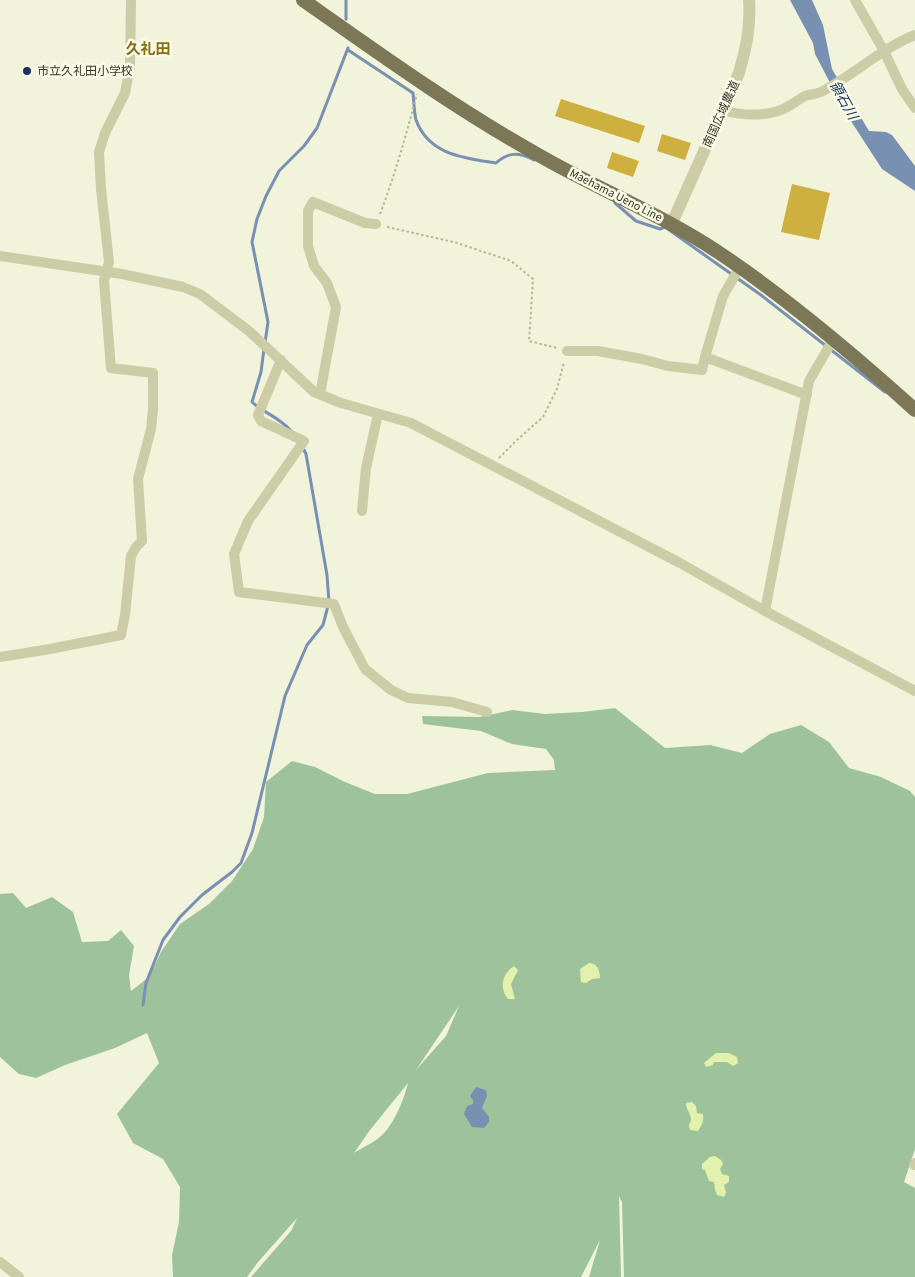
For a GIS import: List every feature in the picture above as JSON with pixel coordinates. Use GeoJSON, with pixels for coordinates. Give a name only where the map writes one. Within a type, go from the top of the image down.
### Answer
{"type":"FeatureCollection","features":[{"type":"Feature","properties":{"kind":"main road","name":"Maehama Ueno Line"},"geometry":{"type":"LineString","coordinates":[[303,0],[420,83],[542,157],[672,223],[740,267],[834,338],[915,410]]}},
{"type":"Feature","properties":{"kind":"street"},"geometry":{"type":"LineString","coordinates":[[0,657],[121,635],[131,556],[142,541],[138,479],[151,429],[153,373],[111,368],[104,281],[109,262],[101,189],[100,152],[105,133],[125,94],[130,66],[131,0]]}},
{"type":"Feature","properties":{"kind":"street","name":"南国広域農道"},"geometry":{"type":"LineString","coordinates":[[672,223],[739,73],[750,27],[749,0]]}},
{"type":"Feature","properties":{"kind":"street"},"geometry":{"type":"LineString","coordinates":[[855,0],[881,54],[915,108]]}},
{"type":"Feature","properties":{"kind":"street"},"geometry":{"type":"LineString","coordinates":[[722,110],[735,114],[761,115],[779,111],[807,95],[822,92],[901,41],[915,35]]}},
{"type":"Feature","properties":{"kind":"street"},"geometry":{"type":"LineString","coordinates":[[320,394],[336,307],[327,283],[314,266],[308,246],[308,211],[313,202],[365,223],[376,224]]}},
{"type":"Feature","properties":{"kind":"street"},"geometry":{"type":"LineString","coordinates":[[0,256],[107,271],[183,286],[200,294],[249,331],[314,392],[341,404],[411,423],[680,563],[765,612],[915,691]]}},
{"type":"Feature","properties":{"kind":"street"},"geometry":{"type":"LineString","coordinates":[[567,350],[598,351],[668,366],[702,370],[723,296],[740,267]]}},
{"type":"Feature","properties":{"kind":"street"},"geometry":{"type":"LineString","coordinates":[[765,612],[809,381],[834,338]]}},
{"type":"Feature","properties":{"kind":"street"},"geometry":{"type":"LineString","coordinates":[[705,357],[807,395]]}},
{"type":"Feature","properties":{"kind":"street"},"geometry":{"type":"LineString","coordinates":[[281,360],[258,415],[261,421],[304,441],[248,521],[234,554],[239,592],[334,604],[343,627],[365,669],[391,690],[408,698],[452,702],[487,712]]}},
{"type":"Feature","properties":{"kind":"street"},"geometry":{"type":"LineString","coordinates":[[362,511],[366,468],[378,414]]}},
{"type":"Feature","properties":{"kind":"street"},"geometry":{"type":"LineString","coordinates":[[0,1262],[18,1277]]}},
{"type":"Feature","properties":{"kind":"path"},"geometry":{"type":"LineString","coordinates":[[420,83],[394,178],[376,224],[454,242],[511,261],[533,279],[529,341],[567,350],[558,390],[543,418],[518,438],[493,466]]}},
{"type":"Feature","properties":{"kind":"shaded area"},"geometry":{"type":"Polygon","coordinates":[[[615,708],[665,748],[710,745],[742,753],[770,734],[801,725],[829,742],[849,768],[881,777],[910,791],[915,797],[915,1149],[904,1182],[915,1188],[915,1277],[624,1277],[622,1202],[619,1196],[621,1277],[589,1277],[600,1240],[581,1277],[251,1277],[291,1231],[297,1218],[247,1277],[173,1277],[172,1255],[179,1222],[180,1187],[163,1159],[133,1143],[117,1114],[159,1063],[147,1033],[115,1048],[65,1065],[36,1078],[19,1074],[0,1057],[0,894],[13,893],[26,908],[52,897],[73,912],[82,942],[108,941],[121,930],[134,946],[129,975],[131,991],[149,977],[161,952],[180,924],[209,904],[232,881],[253,849],[264,817],[266,782],[292,761],[315,767],[375,794],[407,794],[488,773],[555,770],[554,760],[546,749],[512,744],[481,731],[423,724],[422,716],[480,717],[512,710],[545,714],[615,708]],[[459,1006],[416,1070],[446,1036],[459,1006]],[[408,1083],[354,1153],[375,1141],[386,1131],[398,1111],[408,1083]]]}},
{"type":"Feature","properties":{"kind":"sand"},"geometry":{"type":"Polygon","coordinates":[[[589,963],[594,964],[598,968],[600,978],[592,979],[586,983],[581,982],[580,969],[589,963]]]}},
{"type":"Feature","properties":{"kind":"sand"},"geometry":{"type":"Polygon","coordinates":[[[514,966],[518,970],[511,984],[515,999],[508,999],[503,990],[503,981],[504,977],[514,966]]]}},
{"type":"Feature","properties":{"kind":"sand"},"geometry":{"type":"Polygon","coordinates":[[[716,1053],[729,1053],[737,1057],[738,1063],[733,1066],[727,1062],[714,1062],[713,1065],[706,1067],[704,1063],[716,1053]]]}},
{"type":"Feature","properties":{"kind":"sand"},"geometry":{"type":"Polygon","coordinates":[[[692,1102],[696,1106],[697,1113],[703,1114],[702,1123],[698,1131],[690,1130],[691,1116],[686,1103],[692,1102]]]}},
{"type":"Feature","properties":{"kind":"sand"},"geometry":{"type":"Polygon","coordinates":[[[715,1156],[723,1164],[720,1169],[722,1174],[729,1176],[729,1182],[724,1185],[726,1193],[724,1197],[717,1195],[714,1182],[709,1181],[705,1170],[702,1169],[702,1164],[710,1157],[715,1156]]]}},
{"type":"Feature","properties":{"kind":"water","name":"領石川"},"geometry":{"type":"Polygon","coordinates":[[[790,0],[812,0],[823,25],[832,69],[869,131],[886,132],[892,135],[915,166],[915,191],[882,169],[847,115],[815,54],[813,43],[790,0]]]}},
{"type":"Feature","properties":{"kind":"water"},"geometry":{"type":"Polygon","coordinates":[[[476,1087],[486,1090],[487,1096],[482,1108],[489,1117],[489,1122],[484,1128],[472,1127],[464,1114],[467,1106],[473,1104],[470,1096],[476,1087]]]}},
{"type":"Feature","properties":{"kind":"building"},"geometry":{"type":"Polygon","coordinates":[[[561,99],[645,126],[639,143],[555,116],[561,99]]]}},
{"type":"Feature","properties":{"kind":"building"},"geometry":{"type":"Polygon","coordinates":[[[662,134],[691,143],[685,160],[657,151],[662,134]]]}},
{"type":"Feature","properties":{"kind":"building"},"geometry":{"type":"Polygon","coordinates":[[[612,152],[639,161],[633,177],[607,168],[612,152]]]}},
{"type":"Feature","properties":{"kind":"building"},"geometry":{"type":"Polygon","coordinates":[[[792,184],[830,193],[819,240],[781,232],[792,184]]]}},
{"type":"Feature","properties":{"kind":"waterway"},"geometry":{"type":"LineString","coordinates":[[346,0],[346,19]]}},
{"type":"Feature","properties":{"kind":"waterway"},"geometry":{"type":"LineString","coordinates":[[265,343],[268,322],[252,242],[257,219],[279,171],[304,146],[317,128],[348,48]]}},
{"type":"Feature","properties":{"kind":"waterway"},"geometry":{"type":"LineString","coordinates":[[348,50],[413,93],[416,120],[429,141],[439,148],[460,156],[496,163],[505,156],[515,154],[534,160]]}},
{"type":"Feature","properties":{"kind":"waterway"},"geometry":{"type":"LineString","coordinates":[[615,203],[636,221],[660,229],[665,227],[761,295],[885,392]]}},
{"type":"Feature","properties":{"kind":"waterway"},"geometry":{"type":"LineString","coordinates":[[264,349],[261,372],[252,402],[291,431]]}},
{"type":"Feature","properties":{"kind":"waterway"},"geometry":{"type":"LineString","coordinates":[[143,1005],[146,983],[163,940],[180,917],[202,895],[241,863],[252,833],[285,696],[307,645],[323,625],[329,602],[327,575],[306,454],[302,446]]}},
{"type":"Feature","properties":{"kind":"place","name":"市立久礼田小学校"},"geometry":{"type":"Point","coordinates":[27,71]}},
{"type":"Feature","properties":{"kind":"district","name":"久礼田"},"geometry":{"type":"Point","coordinates":[148,49]}}]}
